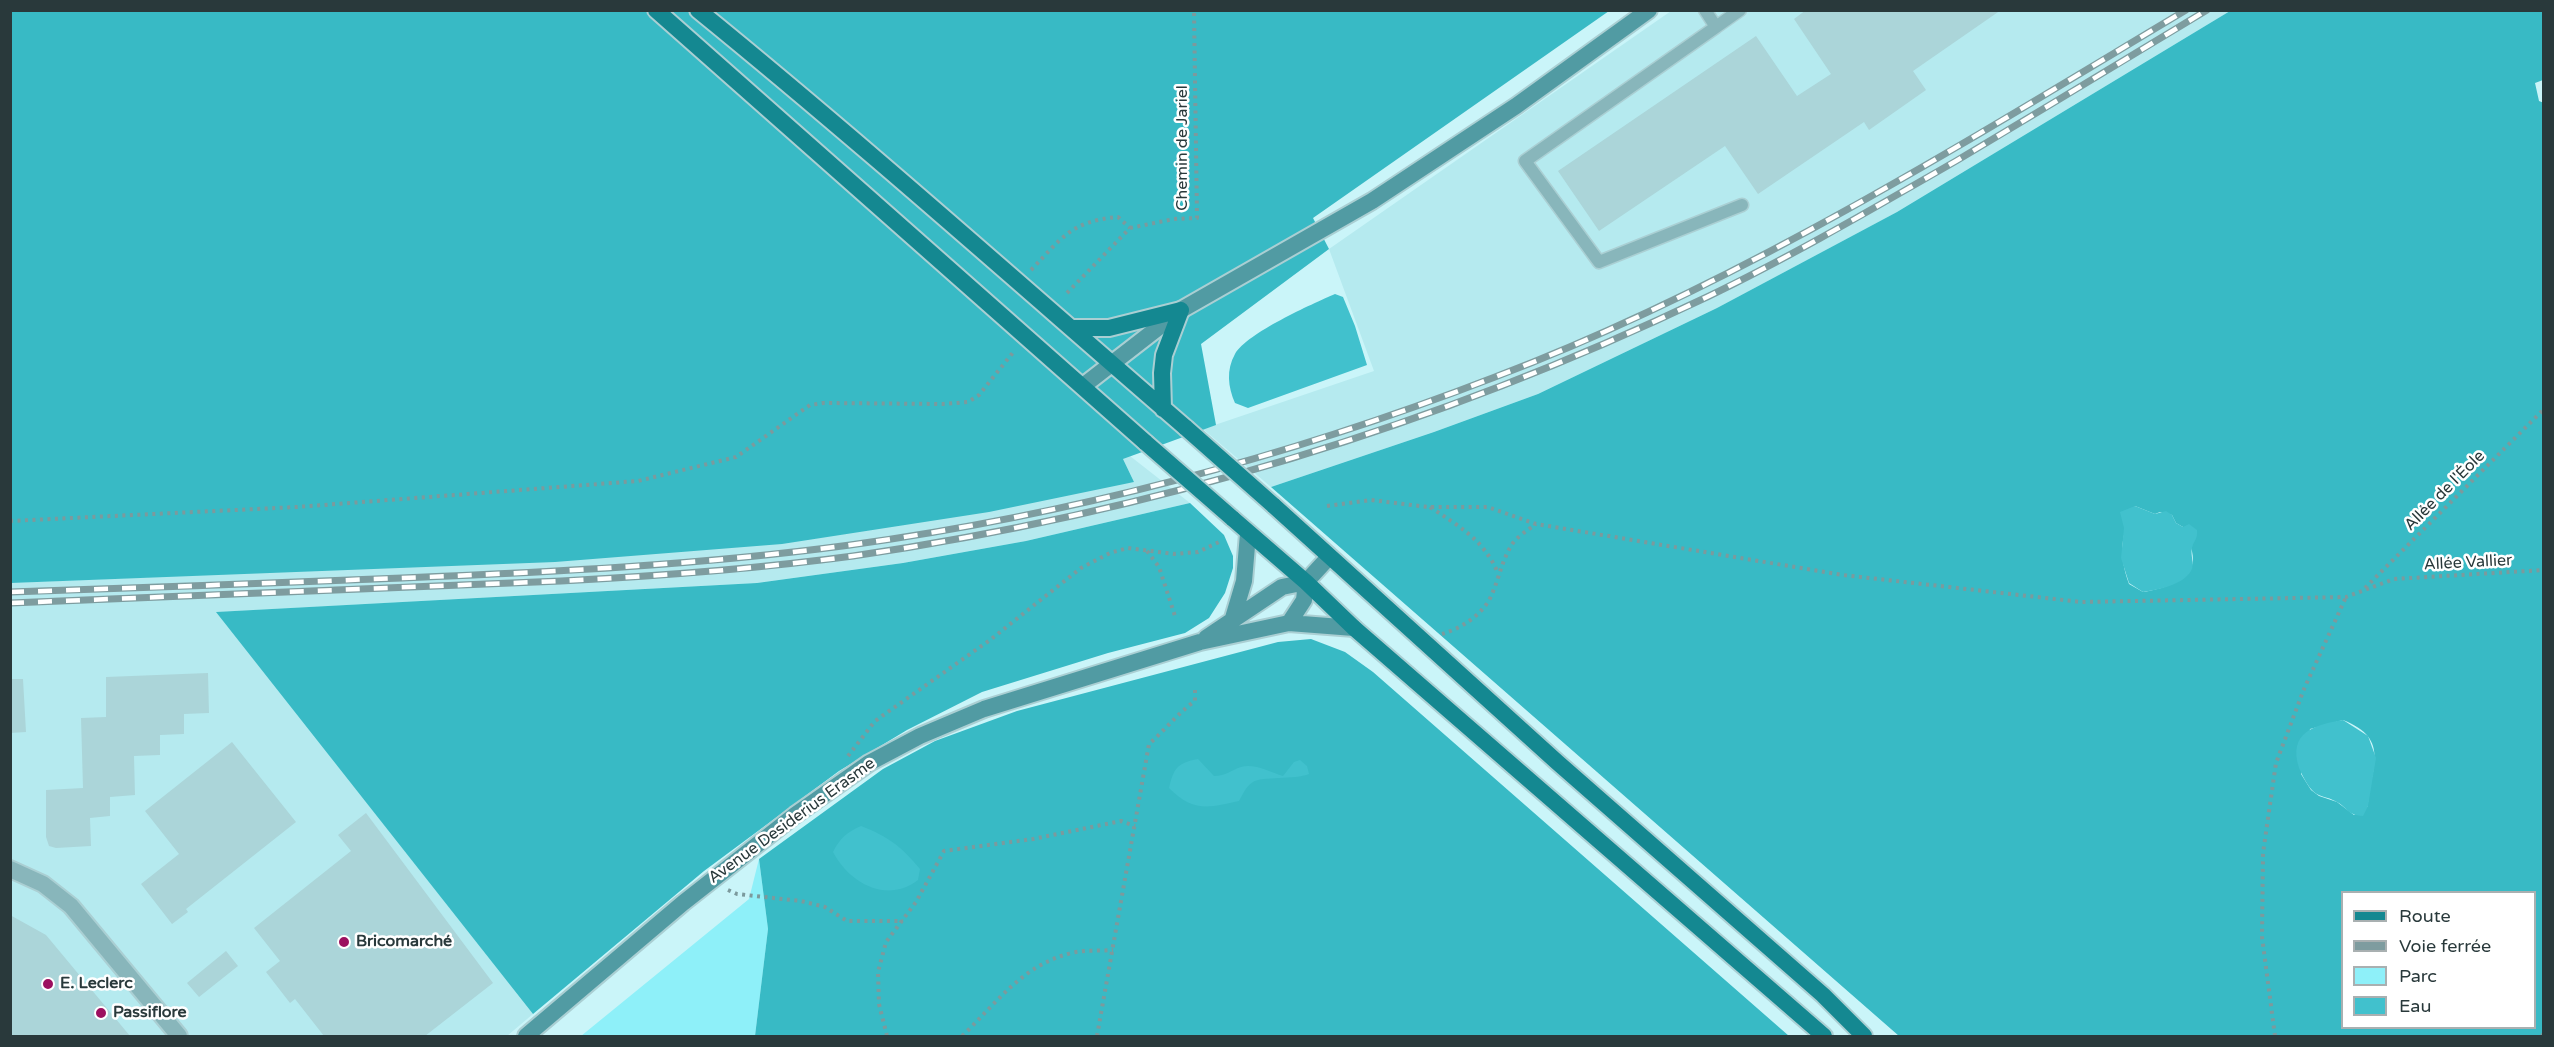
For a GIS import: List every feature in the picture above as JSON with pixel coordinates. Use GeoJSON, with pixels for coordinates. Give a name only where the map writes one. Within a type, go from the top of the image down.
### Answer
{"type":"FeatureCollection","features":[{"type":"Feature","properties":{"kind":"main road"},"geometry":{"type":"LineString","coordinates":[[656,10],[1248,534],[1306,582],[1354,628],[1824,1036]]}},
{"type":"Feature","properties":{"kind":"main road"},"geometry":{"type":"LineString","coordinates":[[698,10],[1020,282],[1186,428],[1422,641],[1823,995],[1864,1036]]}},
{"type":"Feature","properties":{"kind":"main road"},"geometry":{"type":"LineString","coordinates":[[1083,386],[1181,310],[1372,201],[1516,106],[1649,10]]}},
{"type":"Feature","properties":{"kind":"main road"},"geometry":{"type":"LineString","coordinates":[[1072,328],[1109,328],[1181,310]]}},
{"type":"Feature","properties":{"kind":"main road"},"geometry":{"type":"LineString","coordinates":[[1163,409],[1164,355],[1181,310]]}},
{"type":"Feature","properties":{"kind":"main road"},"geometry":{"type":"LineString","coordinates":[[1233,618],[1244,581],[1248,534]]}},
{"type":"Feature","properties":{"kind":"main road"},"geometry":{"type":"LineString","coordinates":[[1200,642],[1282,587],[1306,582],[1329,557]]}},
{"type":"Feature","properties":{"kind":"main road"},"geometry":{"type":"LineString","coordinates":[[1289,622],[1304,600],[1306,582]]}},
{"type":"Feature","properties":{"kind":"main road"},"geometry":{"type":"LineString","coordinates":[[1200,642],[1289,622],[1354,628]]}},
{"type":"Feature","properties":{"kind":"main road","name":"Avenue Desiderius Erasme"},"geometry":{"type":"LineString","coordinates":[[526,1036],[710,881],[795,815],[868,763],[920,736],[984,709],[1200,642]]}},
{"type":"Feature","properties":{"kind":"street"},"geometry":{"type":"LineString","coordinates":[[10,869],[43,884],[71,906],[179,1036]]}},
{"type":"Feature","properties":{"kind":"lane"},"geometry":{"type":"LineString","coordinates":[[1705,10],[1716,27]]}},
{"type":"Feature","properties":{"kind":"lane"},"geometry":{"type":"LineString","coordinates":[[1740,10],[1525,161],[1599,262],[1742,205]]}},
{"type":"Feature","properties":{"kind":"path","name":"Chemin de Jariel"},"geometry":{"type":"LineString","coordinates":[[1130,228],[1174,219],[1197,218],[1194,10]]}},
{"type":"Feature","properties":{"kind":"path"},"geometry":{"type":"LineString","coordinates":[[1020,282],[1066,233],[1094,219],[1118,217],[1130,228],[1067,293]]}},
{"type":"Feature","properties":{"kind":"path"},"geometry":{"type":"LineString","coordinates":[[10,521],[297,507],[638,481],[736,457],[810,405],[968,402],[979,395],[1018,347]]}},
{"type":"Feature","properties":{"kind":"path","name":"Allée de l'Éole"},"geometry":{"type":"LineString","coordinates":[[2364,589],[2544,409]]}},
{"type":"Feature","properties":{"kind":"path"},"geometry":{"type":"LineString","coordinates":[[1327,506],[1371,500],[1428,507],[1488,507],[1536,524],[1843,575],[2081,602],[2346,597],[2304,689],[2276,763],[2263,853],[2262,937],[2275,1036]]}},
{"type":"Feature","properties":{"kind":"path"},"geometry":{"type":"LineString","coordinates":[[1428,507],[1474,537],[1490,554],[1499,574]]}},
{"type":"Feature","properties":{"kind":"path"},"geometry":{"type":"LineString","coordinates":[[1422,641],[1459,629],[1474,618],[1492,597],[1512,544],[1536,524]]}},
{"type":"Feature","properties":{"kind":"path"},"geometry":{"type":"LineString","coordinates":[[853,774],[848,755],[875,721],[990,640],[1081,568],[1120,550],[1146,550],[1174,554],[1198,552],[1219,542]]}},
{"type":"Feature","properties":{"kind":"path"},"geometry":{"type":"LineString","coordinates":[[1146,550],[1159,567],[1175,616]]}},
{"type":"Feature","properties":{"kind":"path","name":"Allée Vallier"},"geometry":{"type":"LineString","coordinates":[[2346,597],[2394,579],[2544,570]]}},
{"type":"Feature","properties":{"kind":"path"},"geometry":{"type":"LineString","coordinates":[[1097,1036],[1149,744],[1175,720],[1180,711],[1195,701],[1195,689]]}},
{"type":"Feature","properties":{"kind":"path"},"geometry":{"type":"LineString","coordinates":[[887,1036],[879,1004],[878,972],[886,942],[904,921],[944,851],[1033,839],[1121,821],[1136,826]]}},
{"type":"Feature","properties":{"kind":"path"},"geometry":{"type":"LineString","coordinates":[[710,881],[737,894],[801,901],[825,907],[847,921],[904,921]]}},
{"type":"Feature","properties":{"kind":"path"},"geometry":{"type":"LineString","coordinates":[[962,1036],[1009,986],[1042,964],[1076,952],[1113,950]]}},
{"type":"Feature","properties":{"kind":"shaded area"},"geometry":{"type":"Polygon","coordinates":[[[10,11],[1609,11],[1313,218],[1329,249],[1201,344],[1216,425],[1123,459],[1134,482],[989,512],[782,544],[555,562],[11,583],[10,11]]]}},
{"type":"Feature","properties":{"kind":"shaded area"},"geometry":{"type":"Polygon","coordinates":[[[1671,11],[2230,11],[1897,212],[1717,308],[1538,394],[1271,487],[1203,429],[1374,371],[1329,249],[1671,11]]]}},
{"type":"Feature","properties":{"kind":"shaded area"},"geometry":{"type":"Polygon","coordinates":[[[2230,11],[2543,11],[2543,80],[2535,83],[2539,101],[2544,103],[2543,1036],[1899,1036],[1271,487],[1538,394],[1717,308],[1897,212],[2230,11]],[[2135,506],[2124,535],[2123,563],[2129,584],[2143,592],[2158,589],[2181,579],[2191,568],[2193,560],[2191,547],[2183,527],[2176,523],[2172,515],[2160,512],[2155,514],[2135,506]],[[2343,720],[2310,729],[2301,774],[2311,790],[2319,796],[2337,802],[2354,815],[2368,806],[2375,756],[2368,736],[2343,720]]]}},
{"type":"Feature","properties":{"kind":"shaded area"},"geometry":{"type":"Polygon","coordinates":[[[1130,456],[1190,503],[1026,541],[903,563],[757,583],[217,612],[533,1014],[507,1036],[11,1036],[10,583],[152,577],[1134,482],[1123,459],[1130,456]]]}},
{"type":"Feature","properties":{"kind":"shaded area"},"geometry":{"type":"Polygon","coordinates":[[[1190,503],[1224,535],[1233,556],[1233,568],[1225,593],[1209,618],[1185,633],[1108,653],[982,692],[907,730],[839,771],[704,871],[533,1014],[216,612],[757,583],[903,563],[1026,541],[1190,503]]]}},
{"type":"Feature","properties":{"kind":"shaded area"},"geometry":{"type":"Polygon","coordinates":[[[1311,639],[1345,652],[1373,672],[1789,1036],[755,1036],[768,929],[759,859],[883,769],[935,741],[1017,711],[1278,642],[1311,639]]]}},
{"type":"Feature","properties":{"kind":"green space"},"geometry":{"type":"Polygon","coordinates":[[[759,859],[768,929],[755,1036],[581,1036],[749,899],[759,859]]]}},
{"type":"Feature","properties":{"kind":"water"},"geometry":{"type":"Polygon","coordinates":[[[1335,294],[1343,297],[1367,365],[1248,408],[1235,403],[1229,372],[1235,354],[1242,346],[1266,328],[1335,294]]]}},
{"type":"Feature","properties":{"kind":"water"},"geometry":{"type":"Polygon","coordinates":[[[2135,506],[2155,514],[2166,511],[2172,515],[2176,523],[2183,527],[2189,524],[2197,530],[2192,551],[2192,568],[2182,580],[2169,586],[2143,592],[2129,583],[2121,558],[2124,528],[2120,512],[2135,506]]]}},
{"type":"Feature","properties":{"kind":"water"},"geometry":{"type":"Polygon","coordinates":[[[2343,720],[2368,736],[2376,758],[2368,806],[2363,816],[2353,814],[2339,803],[2314,792],[2299,768],[2297,746],[2300,739],[2313,728],[2343,720]]]}},
{"type":"Feature","properties":{"kind":"water"},"geometry":{"type":"Polygon","coordinates":[[[1198,759],[1214,776],[1246,766],[1257,767],[1283,776],[1294,762],[1300,760],[1307,766],[1309,774],[1257,780],[1248,786],[1239,801],[1201,806],[1186,801],[1169,788],[1175,771],[1181,765],[1198,759]]]}},
{"type":"Feature","properties":{"kind":"water"},"geometry":{"type":"Polygon","coordinates":[[[861,826],[887,838],[907,854],[920,869],[918,880],[906,887],[882,890],[870,887],[849,873],[833,852],[844,836],[861,826]]]}},
{"type":"Feature","properties":{"kind":"building"},"geometry":{"type":"Polygon","coordinates":[[[1806,10],[2001,10],[1913,71],[1926,90],[1869,130],[1864,122],[1758,194],[1725,146],[1599,231],[1558,171],[1756,36],[1797,96],[1831,74],[1794,19],[1806,10]]]}},
{"type":"Feature","properties":{"kind":"building"},"geometry":{"type":"Polygon","coordinates":[[[208,673],[209,713],[184,714],[184,734],[160,735],[160,755],[134,756],[135,795],[110,797],[110,816],[90,818],[91,846],[56,848],[49,846],[46,837],[46,790],[83,788],[81,718],[106,717],[106,677],[208,673]]]}},
{"type":"Feature","properties":{"kind":"building"},"geometry":{"type":"Polygon","coordinates":[[[10,679],[23,679],[26,732],[10,733],[10,679]]]}},
{"type":"Feature","properties":{"kind":"building"},"geometry":{"type":"Polygon","coordinates":[[[232,742],[296,822],[186,909],[188,912],[172,924],[141,884],[179,854],[145,811],[232,742]]]}},
{"type":"Feature","properties":{"kind":"building"},"geometry":{"type":"Polygon","coordinates":[[[366,813],[493,983],[425,1036],[324,1036],[295,999],[290,1003],[266,972],[280,961],[254,928],[351,851],[338,835],[366,813]]]}},
{"type":"Feature","properties":{"kind":"building","name":"E. Leclerc"},"geometry":{"type":"Polygon","coordinates":[[[10,915],[46,935],[130,1036],[10,1036],[10,915]]]}},
{"type":"Feature","properties":{"kind":"building"},"geometry":{"type":"Polygon","coordinates":[[[226,951],[238,966],[199,997],[187,983],[226,951]]]}},
{"type":"Feature","properties":{"kind":"railway"},"geometry":{"type":"LineString","coordinates":[[10,592],[514,573],[738,558],[850,545],[932,532],[1096,500],[1177,480],[1338,433],[1417,406],[1586,340],[1675,299],[1848,209],[2186,10]]}},
{"type":"Feature","properties":{"kind":"railway"},"geometry":{"type":"LineString","coordinates":[[10,603],[561,581],[817,561],[964,538],[1073,516],[1182,489],[1290,459],[1501,386],[1707,297],[1802,248],[1925,179],[2207,10]]}},
{"type":"Feature","properties":{"kind":"place","name":"Bricomarché"},"geometry":{"type":"Point","coordinates":[344,942]}},
{"type":"Feature","properties":{"kind":"place","name":"E. Leclerc"},"geometry":{"type":"Point","coordinates":[48,984]}},
{"type":"Feature","properties":{"kind":"place","name":"Passiflore"},"geometry":{"type":"Point","coordinates":[101,1013]}}]}
